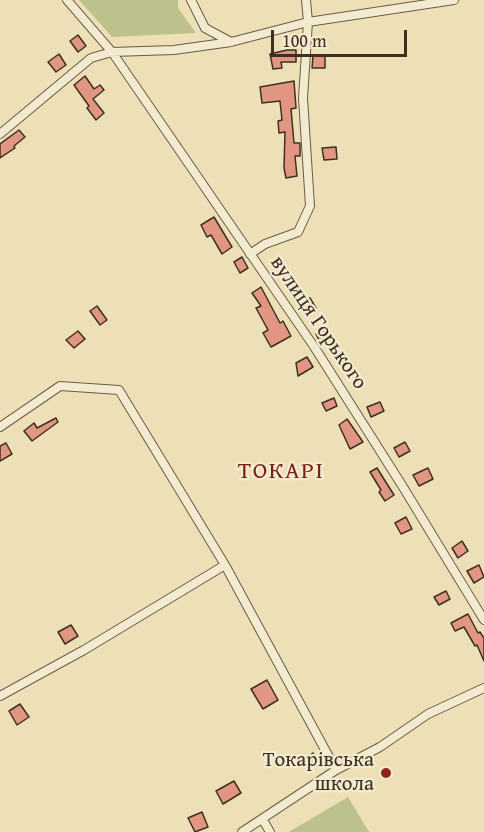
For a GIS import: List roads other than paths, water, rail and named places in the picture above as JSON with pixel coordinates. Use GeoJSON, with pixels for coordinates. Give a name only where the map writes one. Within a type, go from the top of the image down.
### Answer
{"type":"FeatureCollection","features":[{"type":"Feature","properties":{"kind":"street","name":"вулиця Горького"},"geometry":{"type":"LineString","coordinates":[[67,0],[112,52],[315,348],[484,620]]}},
{"type":"Feature","properties":{"kind":"street"},"geometry":{"type":"LineString","coordinates":[[191,0],[205,28],[231,42]]}},
{"type":"Feature","properties":{"kind":"street"},"geometry":{"type":"LineString","coordinates":[[250,254],[265,244],[298,232],[310,206],[303,98],[308,22],[306,0]]}},
{"type":"Feature","properties":{"kind":"street"},"geometry":{"type":"LineString","coordinates":[[0,134],[91,58],[112,52],[174,50],[231,42],[308,22],[454,0]]}},
{"type":"Feature","properties":{"kind":"street"},"geometry":{"type":"LineString","coordinates":[[0,428],[60,386],[118,390],[225,565],[336,770]]}},
{"type":"Feature","properties":{"kind":"street"},"geometry":{"type":"LineString","coordinates":[[0,696],[84,650],[225,565]]}},
{"type":"Feature","properties":{"kind":"street"},"geometry":{"type":"LineString","coordinates":[[242,832],[336,770],[380,747],[428,714],[484,688]]}},
{"type":"Feature","properties":{"kind":"street"},"geometry":{"type":"LineString","coordinates":[[263,820],[270,832]]}},
{"type":"Feature","properties":{"kind":"place","name":"Токарівська школа"},"geometry":{"type":"Point","coordinates":[386,773]}},
{"type":"Feature","properties":{"kind":"district","name":"ТОКАРІ"},"geometry":{"type":"Point","coordinates":[281,472]}}]}
